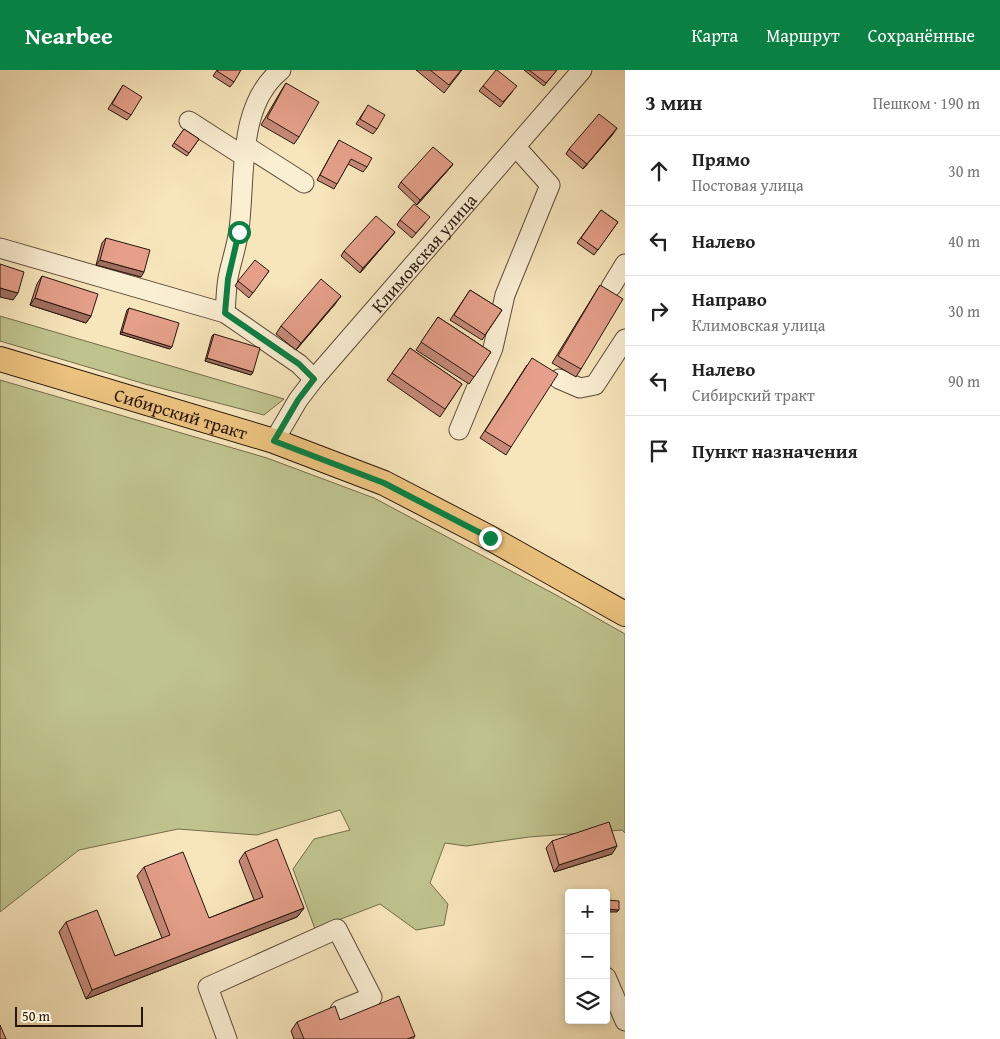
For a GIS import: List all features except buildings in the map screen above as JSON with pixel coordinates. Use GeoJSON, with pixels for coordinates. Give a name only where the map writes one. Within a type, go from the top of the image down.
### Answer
{"type":"FeatureCollection","features":[{"type":"Feature","properties":{"kind":"main road","name":"Сибирский тракт"},"geometry":{"type":"LineString","coordinates":[[0,359],[274,441],[384,483],[490,538],[625,614]]}},
{"type":"Feature","properties":{"kind":"street"},"geometry":{"type":"LineString","coordinates":[[257,70],[262,90]]}},
{"type":"Feature","properties":{"kind":"street"},"geometry":{"type":"LineString","coordinates":[[225,313],[228,279],[239,232],[245,151],[255,107],[262,90],[281,70]]}},
{"type":"Feature","properties":{"kind":"street","name":"Климовская улица"},"geometry":{"type":"LineString","coordinates":[[274,441],[298,400],[314,379],[582,70]]}},
{"type":"Feature","properties":{"kind":"street"},"geometry":{"type":"LineString","coordinates":[[189,121],[304,183]]}},
{"type":"Feature","properties":{"kind":"street"},"geometry":{"type":"LineString","coordinates":[[459,430],[493,348],[505,295],[550,185],[516,147]]}},
{"type":"Feature","properties":{"kind":"street"},"geometry":{"type":"LineString","coordinates":[[0,248],[225,313],[299,364],[314,379]]}},
{"type":"Feature","properties":{"kind":"street"},"geometry":{"type":"LineString","coordinates":[[611,287],[625,264]]}},
{"type":"Feature","properties":{"kind":"street"},"geometry":{"type":"LineString","coordinates":[[559,379],[580,388],[595,385],[625,338]]}},
{"type":"Feature","properties":{"kind":"street"},"geometry":{"type":"LineString","coordinates":[[227,1039],[208,987],[337,929],[372,997],[340,1010]]}},
{"type":"Feature","properties":{"kind":"street"},"geometry":{"type":"LineString","coordinates":[[607,979],[625,1021]]}},
{"type":"Feature","properties":{"kind":"green space"},"geometry":{"type":"Polygon","coordinates":[[[0,316],[284,399],[264,415],[145,384],[0,341],[0,316]]]}},
{"type":"Feature","properties":{"kind":"green space"},"geometry":{"type":"Polygon","coordinates":[[[0,380],[267,458],[374,498],[625,634],[625,833],[622,830],[529,837],[466,846],[445,843],[430,883],[448,904],[444,925],[416,930],[380,904],[315,929],[293,869],[314,839],[350,830],[340,810],[257,835],[178,829],[79,850],[0,912],[0,380]]]}},
{"type":"Feature","properties":{"kind":"route"},"geometry":{"type":"LineString","coordinates":[[239,232],[228,279],[225,313],[299,364],[314,379],[298,400],[274,441],[384,483],[490,538]]}}]}
